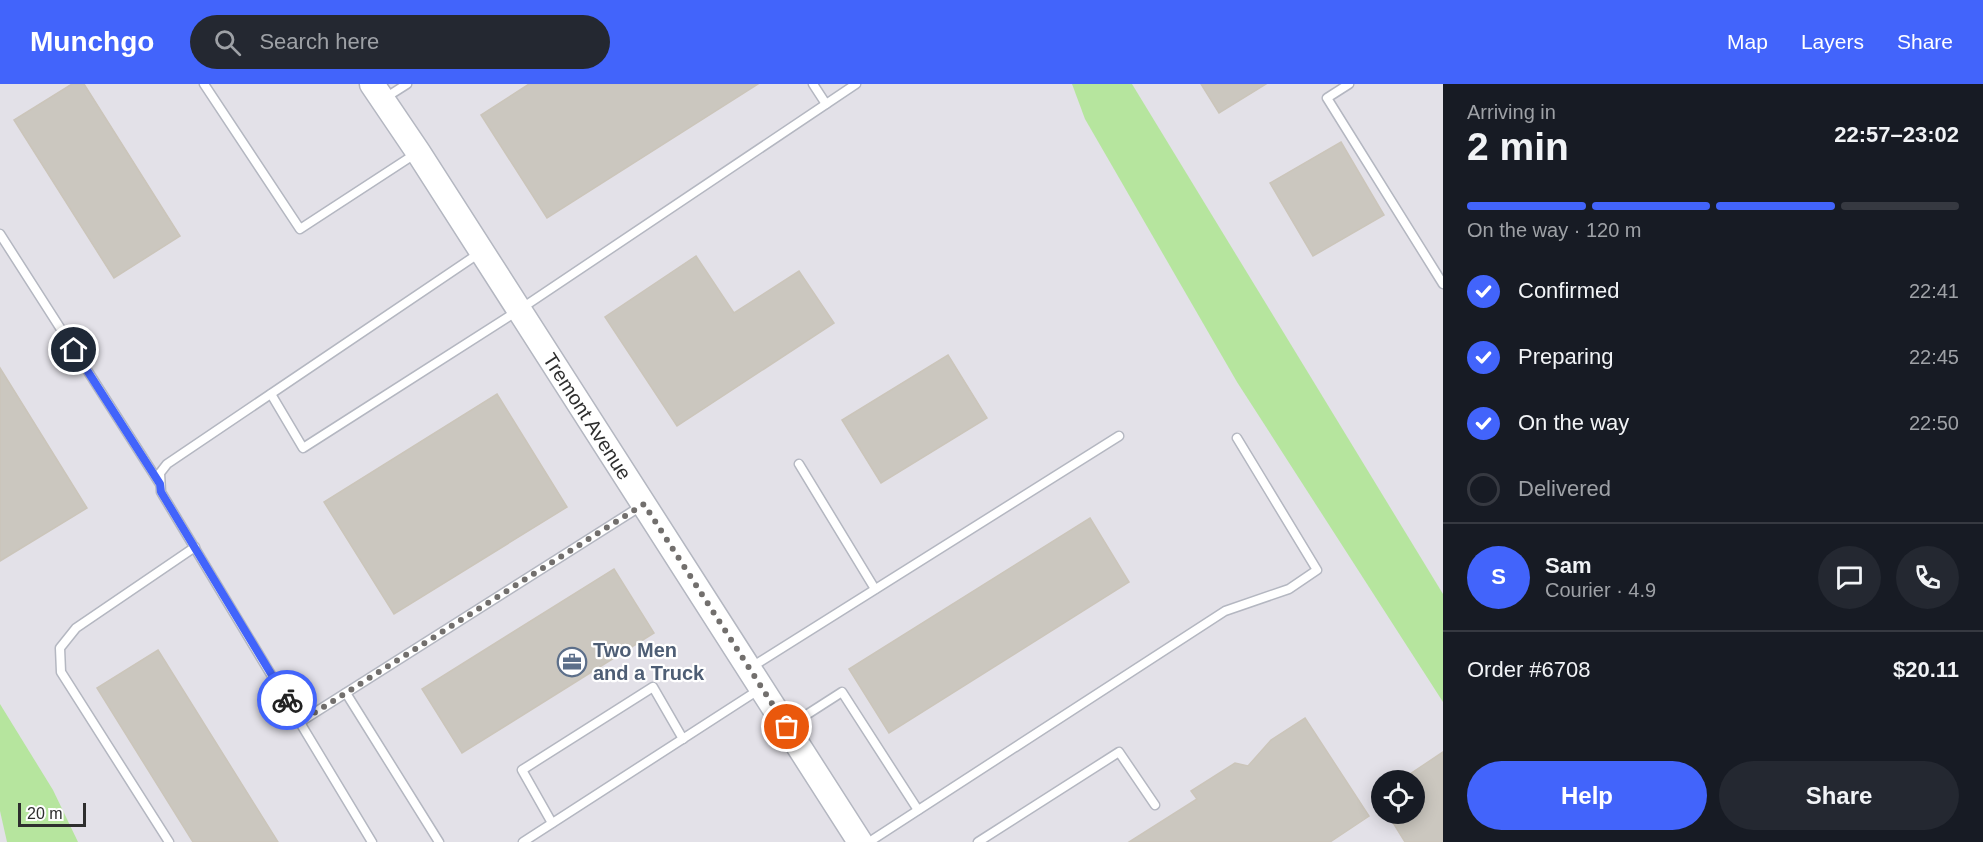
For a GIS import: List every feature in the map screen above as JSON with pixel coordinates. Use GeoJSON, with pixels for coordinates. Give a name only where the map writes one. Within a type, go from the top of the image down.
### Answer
{"type":"FeatureCollection","features":[{"type":"Feature","properties":{"kind":"street","name":"Tremont Avenue"},"geometry":{"type":"LineString","coordinates":[[377,92],[418,152],[860,842]]}},
{"type":"Feature","properties":{"kind":"lane"},"geometry":{"type":"LineString","coordinates":[[204,84],[300,229],[418,152]]}},
{"type":"Feature","properties":{"kind":"lane"},"geometry":{"type":"LineString","coordinates":[[377,92],[407,84]]}},
{"type":"Feature","properties":{"kind":"lane"},"geometry":{"type":"LineString","coordinates":[[813,84],[826,104]]}},
{"type":"Feature","properties":{"kind":"lane"},"geometry":{"type":"LineString","coordinates":[[271,394],[303,448],[519,310],[856,84]]}},
{"type":"Feature","properties":{"kind":"lane"},"geometry":{"type":"LineString","coordinates":[[1349,84],[1327,98],[1443,284]]}},
{"type":"Feature","properties":{"kind":"lane"},"geometry":{"type":"LineString","coordinates":[[0,234],[160,484]]}},
{"type":"Feature","properties":{"kind":"lane"},"geometry":{"type":"LineString","coordinates":[[372,842],[161,492],[160,473],[167,464],[482,252]]}},
{"type":"Feature","properties":{"kind":"lane"},"geometry":{"type":"LineString","coordinates":[[523,842],[683,739],[756,678],[875,589],[1119,436]]}},
{"type":"Feature","properties":{"kind":"lane"},"geometry":{"type":"LineString","coordinates":[[868,842],[1225,611],[1289,589],[1317,570],[1237,438]]}},
{"type":"Feature","properties":{"kind":"lane"},"geometry":{"type":"LineString","coordinates":[[799,464],[875,589]]}},
{"type":"Feature","properties":{"kind":"lane"},"geometry":{"type":"LineString","coordinates":[[300,722],[644,504]]}},
{"type":"Feature","properties":{"kind":"lane"},"geometry":{"type":"LineString","coordinates":[[169,842],[61,672],[60,648],[76,628],[195,547]]}},
{"type":"Feature","properties":{"kind":"lane"},"geometry":{"type":"LineString","coordinates":[[552,823],[522,770],[653,687],[683,739]]}},
{"type":"Feature","properties":{"kind":"lane"},"geometry":{"type":"LineString","coordinates":[[787,727],[842,692],[918,810]]}},
{"type":"Feature","properties":{"kind":"lane"},"geometry":{"type":"LineString","coordinates":[[346,693],[439,842]]}},
{"type":"Feature","properties":{"kind":"lane"},"geometry":{"type":"LineString","coordinates":[[978,842],[1119,752],[1155,805]]}},
{"type":"Feature","properties":{"kind":"shaded area"},"geometry":{"type":"Polygon","coordinates":[[[0,84],[1443,84],[1443,842],[0,842],[0,84]]]}},
{"type":"Feature","properties":{"kind":"green space"},"geometry":{"type":"Polygon","coordinates":[[[1072,84],[1132,84],[1443,594],[1443,702],[1237,382],[1085,119],[1072,84]]]}},
{"type":"Feature","properties":{"kind":"green space"},"geometry":{"type":"Polygon","coordinates":[[[0,704],[53,790],[78,842],[7,842],[0,811],[0,704]]]}},
{"type":"Feature","properties":{"kind":"building"},"geometry":{"type":"Polygon","coordinates":[[[72,84],[84,84],[180,236],[114,278],[14,120],[72,84]]]}},
{"type":"Feature","properties":{"kind":"building"},"geometry":{"type":"Polygon","coordinates":[[[529,84],[758,84],[547,218],[481,115],[529,84]]]}},
{"type":"Feature","properties":{"kind":"building"},"geometry":{"type":"Polygon","coordinates":[[[1201,84],[1266,84],[1219,113],[1201,84]]]}},
{"type":"Feature","properties":{"kind":"building"},"geometry":{"type":"Polygon","coordinates":[[[1341,142],[1384,215],[1313,256],[1270,183],[1341,142]]]}},
{"type":"Feature","properties":{"kind":"building"},"geometry":{"type":"Polygon","coordinates":[[[696,256],[734,313],[799,271],[834,323],[677,426],[605,317],[696,256]]]}},
{"type":"Feature","properties":{"kind":"building"},"geometry":{"type":"Polygon","coordinates":[[[948,355],[987,418],[881,483],[842,420],[948,355]]]}},
{"type":"Feature","properties":{"kind":"building"},"geometry":{"type":"Polygon","coordinates":[[[0,368],[87,508],[0,561],[0,368]]]}},
{"type":"Feature","properties":{"kind":"building"},"geometry":{"type":"Polygon","coordinates":[[[497,394],[567,507],[394,614],[324,502],[497,394]]]}},
{"type":"Feature","properties":{"kind":"building"},"geometry":{"type":"Polygon","coordinates":[[[1090,518],[1129,582],[889,733],[849,669],[1090,518]]]}},
{"type":"Feature","properties":{"kind":"building"},"geometry":{"type":"Polygon","coordinates":[[[614,569],[654,633],[462,753],[422,689],[614,569]]]}},
{"type":"Feature","properties":{"kind":"building"},"geometry":{"type":"Polygon","coordinates":[[[158,650],[278,842],[193,842],[97,688],[158,650]]]}},
{"type":"Feature","properties":{"kind":"building"},"geometry":{"type":"Polygon","coordinates":[[[1305,718],[1369,816],[1330,842],[1129,842],[1197,799],[1191,791],[1235,763],[1248,766],[1271,740],[1305,718]]]}},
{"type":"Feature","properties":{"kind":"building"},"geometry":{"type":"Polygon","coordinates":[[[1443,752],[1443,842],[1405,842],[1394,824],[1425,824],[1425,770],[1416,770],[1443,752]]]}},
{"type":"Feature","properties":{"kind":"way so far"},"geometry":{"type":"LineString","coordinates":[[287,700],[300,722],[644,504],[787,727]]}},
{"type":"Feature","properties":{"kind":"place","name":"Two Men and a Truck"},"geometry":{"type":"Point","coordinates":[572,662]}},
{"type":"Feature","properties":{"kind":"route"},"geometry":{"type":"LineString","coordinates":[[74,350],[160,484],[161,492],[287,700]]}}]}
